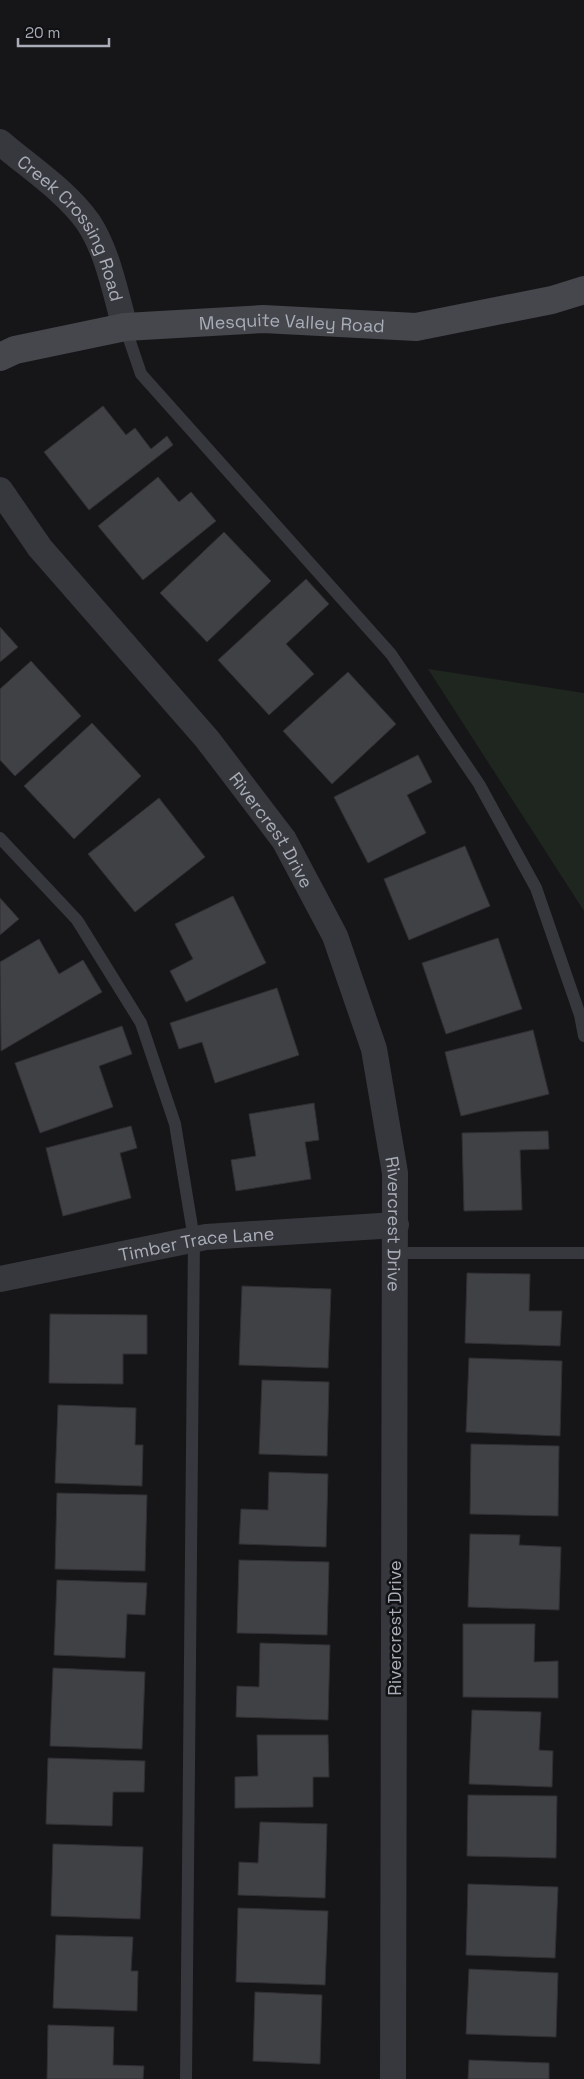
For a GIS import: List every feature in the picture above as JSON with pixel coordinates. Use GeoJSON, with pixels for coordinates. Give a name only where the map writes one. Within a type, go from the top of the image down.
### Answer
{"type":"FeatureCollection","features":[{"type":"Feature","properties":{"kind":"street","name":"Creek Crossing Road"},"geometry":{"type":"LineString","coordinates":[[0,142],[72,204],[88,222],[102,248],[125,327]]}},
{"type":"Feature","properties":{"kind":"street","name":"Mesquite Valley Road"},"geometry":{"type":"LineString","coordinates":[[0,357],[15,350],[125,327],[263,319],[416,327],[552,300],[584,290]]}},
{"type":"Feature","properties":{"kind":"street","name":"Rivercrest Drive"},"geometry":{"type":"LineString","coordinates":[[0,490],[40,548],[207,739],[284,840],[335,936],[374,1049],[395,1173],[396,1225],[393,2079]]}},
{"type":"Feature","properties":{"kind":"street","name":"Timber Trace Lane"},"geometry":{"type":"LineString","coordinates":[[0,1279],[206,1236],[396,1225]]}},
{"type":"Feature","properties":{"kind":"lane"},"geometry":{"type":"LineString","coordinates":[[125,327],[141,374],[391,654],[479,784],[536,888],[580,1015],[584,1036]]}},
{"type":"Feature","properties":{"kind":"lane"},"geometry":{"type":"LineString","coordinates":[[0,838],[77,920],[142,1023],[175,1124],[194,1239],[186,2079]]}},
{"type":"Feature","properties":{"kind":"lane"},"geometry":{"type":"LineString","coordinates":[[396,1253],[584,1253]]}},
{"type":"Feature","properties":{"kind":"shaded area"},"geometry":{"type":"Polygon","coordinates":[[[428,669],[584,693],[584,911],[428,669]]]}},
{"type":"Feature","properties":{"kind":"building"},"geometry":{"type":"Polygon","coordinates":[[[103,406],[126,435],[135,428],[151,449],[167,436],[173,445],[89,510],[44,452],[103,406]]]}},
{"type":"Feature","properties":{"kind":"building"},"geometry":{"type":"Polygon","coordinates":[[[158,477],[179,502],[191,492],[216,521],[143,580],[98,526],[158,477]]]}},
{"type":"Feature","properties":{"kind":"building"},"geometry":{"type":"Polygon","coordinates":[[[224,532],[271,581],[207,642],[160,593],[224,532]]]}},
{"type":"Feature","properties":{"kind":"building"},"geometry":{"type":"Polygon","coordinates":[[[306,579],[329,604],[286,644],[314,674],[269,715],[218,660],[306,579]]]}},
{"type":"Feature","properties":{"kind":"building"},"geometry":{"type":"Polygon","coordinates":[[[0,627],[18,647],[0,662],[0,627]]]}},
{"type":"Feature","properties":{"kind":"building"},"geometry":{"type":"Polygon","coordinates":[[[31,661],[81,716],[15,776],[0,760],[0,689],[31,661]]]}},
{"type":"Feature","properties":{"kind":"building"},"geometry":{"type":"Polygon","coordinates":[[[348,672],[396,724],[332,784],[283,731],[348,672]]]}},
{"type":"Feature","properties":{"kind":"building"},"geometry":{"type":"Polygon","coordinates":[[[92,723],[141,776],[74,839],[24,786],[92,723]]]}},
{"type":"Feature","properties":{"kind":"building"},"geometry":{"type":"Polygon","coordinates":[[[418,755],[432,782],[407,795],[426,833],[368,863],[334,797],[418,755]]]}},
{"type":"Feature","properties":{"kind":"building"},"geometry":{"type":"Polygon","coordinates":[[[159,798],[205,857],[135,912],[88,854],[159,798]]]}},
{"type":"Feature","properties":{"kind":"building"},"geometry":{"type":"Polygon","coordinates":[[[465,846],[490,906],[409,940],[384,879],[465,846]]]}},
{"type":"Feature","properties":{"kind":"building"},"geometry":{"type":"Polygon","coordinates":[[[233,896],[266,963],[186,1002],[170,971],[193,959],[175,924],[233,896]]]}},
{"type":"Feature","properties":{"kind":"building"},"geometry":{"type":"Polygon","coordinates":[[[0,898],[19,919],[0,935],[0,898]]]}},
{"type":"Feature","properties":{"kind":"building"},"geometry":{"type":"Polygon","coordinates":[[[498,938],[522,1009],[446,1034],[422,963],[498,938]]]}},
{"type":"Feature","properties":{"kind":"building"},"geometry":{"type":"Polygon","coordinates":[[[39,939],[59,974],[83,960],[102,992],[1,1051],[0,962],[39,939]]]}},
{"type":"Feature","properties":{"kind":"building"},"geometry":{"type":"Polygon","coordinates":[[[277,988],[299,1055],[215,1083],[202,1042],[179,1049],[170,1023],[277,988]]]}},
{"type":"Feature","properties":{"kind":"building"},"geometry":{"type":"Polygon","coordinates":[[[122,1026],[132,1054],[99,1066],[113,1107],[40,1133],[15,1063],[122,1026]]]}},
{"type":"Feature","properties":{"kind":"building"},"geometry":{"type":"Polygon","coordinates":[[[533,1030],[549,1094],[461,1116],[445,1052],[533,1030]]]}},
{"type":"Feature","properties":{"kind":"building"},"geometry":{"type":"Polygon","coordinates":[[[314,1103],[319,1140],[305,1142],[311,1179],[236,1191],[231,1160],[256,1156],[249,1114],[314,1103]]]}},
{"type":"Feature","properties":{"kind":"building"},"geometry":{"type":"Polygon","coordinates":[[[131,1126],[137,1148],[120,1153],[131,1198],[63,1216],[46,1148],[131,1126]]]}},
{"type":"Feature","properties":{"kind":"building"},"geometry":{"type":"Polygon","coordinates":[[[548,1131],[549,1149],[520,1150],[522,1210],[464,1211],[462,1133],[548,1131]]]}},
{"type":"Feature","properties":{"kind":"building"},"geometry":{"type":"Polygon","coordinates":[[[467,1273],[530,1274],[529,1311],[562,1311],[560,1346],[465,1343],[467,1273]]]}},
{"type":"Feature","properties":{"kind":"building"},"geometry":{"type":"Polygon","coordinates":[[[242,1286],[331,1289],[328,1368],[239,1365],[242,1286]]]}},
{"type":"Feature","properties":{"kind":"building"},"geometry":{"type":"Polygon","coordinates":[[[50,1314],[147,1315],[147,1354],[123,1354],[123,1384],[49,1383],[50,1314]]]}},
{"type":"Feature","properties":{"kind":"building"},"geometry":{"type":"Polygon","coordinates":[[[469,1358],[562,1361],[560,1436],[466,1432],[469,1358]]]}},
{"type":"Feature","properties":{"kind":"building"},"geometry":{"type":"Polygon","coordinates":[[[262,1380],[329,1382],[327,1456],[259,1454],[262,1380]]]}},
{"type":"Feature","properties":{"kind":"building"},"geometry":{"type":"Polygon","coordinates":[[[58,1405],[136,1408],[135,1445],[143,1445],[142,1486],[55,1483],[58,1405]]]}},
{"type":"Feature","properties":{"kind":"building"},"geometry":{"type":"Polygon","coordinates":[[[471,1444],[559,1446],[558,1516],[470,1514],[471,1444]]]}},
{"type":"Feature","properties":{"kind":"building"},"geometry":{"type":"Polygon","coordinates":[[[269,1472],[328,1474],[326,1547],[239,1544],[241,1509],[268,1510],[269,1472]]]}},
{"type":"Feature","properties":{"kind":"building"},"geometry":{"type":"Polygon","coordinates":[[[57,1493],[147,1495],[145,1571],[55,1569],[57,1493]]]}},
{"type":"Feature","properties":{"kind":"building"},"geometry":{"type":"Polygon","coordinates":[[[470,1534],[520,1535],[519,1545],[561,1547],[559,1610],[468,1607],[470,1534]]]}},
{"type":"Feature","properties":{"kind":"building"},"geometry":{"type":"Polygon","coordinates":[[[239,1560],[329,1562],[327,1635],[237,1633],[239,1560]]]}},
{"type":"Feature","properties":{"kind":"building"},"geometry":{"type":"Polygon","coordinates":[[[57,1580],[147,1583],[145,1615],[127,1614],[125,1658],[54,1655],[57,1580]]]}},
{"type":"Feature","properties":{"kind":"building"},"geometry":{"type":"Polygon","coordinates":[[[463,1624],[535,1624],[534,1662],[558,1661],[558,1698],[463,1697],[463,1624]]]}},
{"type":"Feature","properties":{"kind":"building"},"geometry":{"type":"Polygon","coordinates":[[[260,1643],[330,1645],[328,1720],[236,1717],[237,1686],[259,1687],[260,1643]]]}},
{"type":"Feature","properties":{"kind":"building"},"geometry":{"type":"Polygon","coordinates":[[[53,1668],[145,1672],[142,1749],[50,1746],[53,1668]]]}},
{"type":"Feature","properties":{"kind":"building"},"geometry":{"type":"Polygon","coordinates":[[[472,1710],[541,1712],[539,1750],[553,1751],[552,1787],[469,1784],[472,1710]]]}},
{"type":"Feature","properties":{"kind":"building"},"geometry":{"type":"Polygon","coordinates":[[[257,1735],[328,1735],[329,1777],[313,1777],[313,1807],[235,1808],[235,1777],[258,1776],[257,1735]]]}},
{"type":"Feature","properties":{"kind":"building"},"geometry":{"type":"Polygon","coordinates":[[[48,1758],[145,1761],[144,1792],[113,1792],[112,1826],[46,1824],[48,1758]]]}},
{"type":"Feature","properties":{"kind":"building"},"geometry":{"type":"Polygon","coordinates":[[[468,1795],[557,1796],[556,1858],[467,1856],[468,1795]]]}},
{"type":"Feature","properties":{"kind":"building"},"geometry":{"type":"Polygon","coordinates":[[[260,1822],[327,1824],[325,1898],[238,1895],[239,1862],[258,1863],[260,1822]]]}},
{"type":"Feature","properties":{"kind":"building"},"geometry":{"type":"Polygon","coordinates":[[[53,1844],[143,1847],[140,1919],[51,1916],[53,1844]]]}},
{"type":"Feature","properties":{"kind":"building"},"geometry":{"type":"Polygon","coordinates":[[[468,1884],[558,1887],[555,1958],[466,1955],[468,1884]]]}},
{"type":"Feature","properties":{"kind":"building"},"geometry":{"type":"Polygon","coordinates":[[[238,1908],[328,1911],[325,1985],[236,1982],[238,1908]]]}},
{"type":"Feature","properties":{"kind":"building"},"geometry":{"type":"Polygon","coordinates":[[[56,1935],[133,1937],[131,1971],[138,1971],[137,2011],[53,2008],[56,1935]]]}},
{"type":"Feature","properties":{"kind":"building"},"geometry":{"type":"Polygon","coordinates":[[[469,1969],[558,1973],[556,2037],[466,2034],[469,1969]]]}},
{"type":"Feature","properties":{"kind":"building"},"geometry":{"type":"Polygon","coordinates":[[[255,1992],[322,1995],[320,2064],[253,2061],[255,1992]]]}},
{"type":"Feature","properties":{"kind":"building"},"geometry":{"type":"Polygon","coordinates":[[[48,2025],[114,2027],[113,2065],[144,2066],[143,2079],[47,2079],[48,2025]]]}},
{"type":"Feature","properties":{"kind":"building"},"geometry":{"type":"Polygon","coordinates":[[[469,2060],[549,2063],[549,2079],[468,2079],[469,2060]]]}}]}
